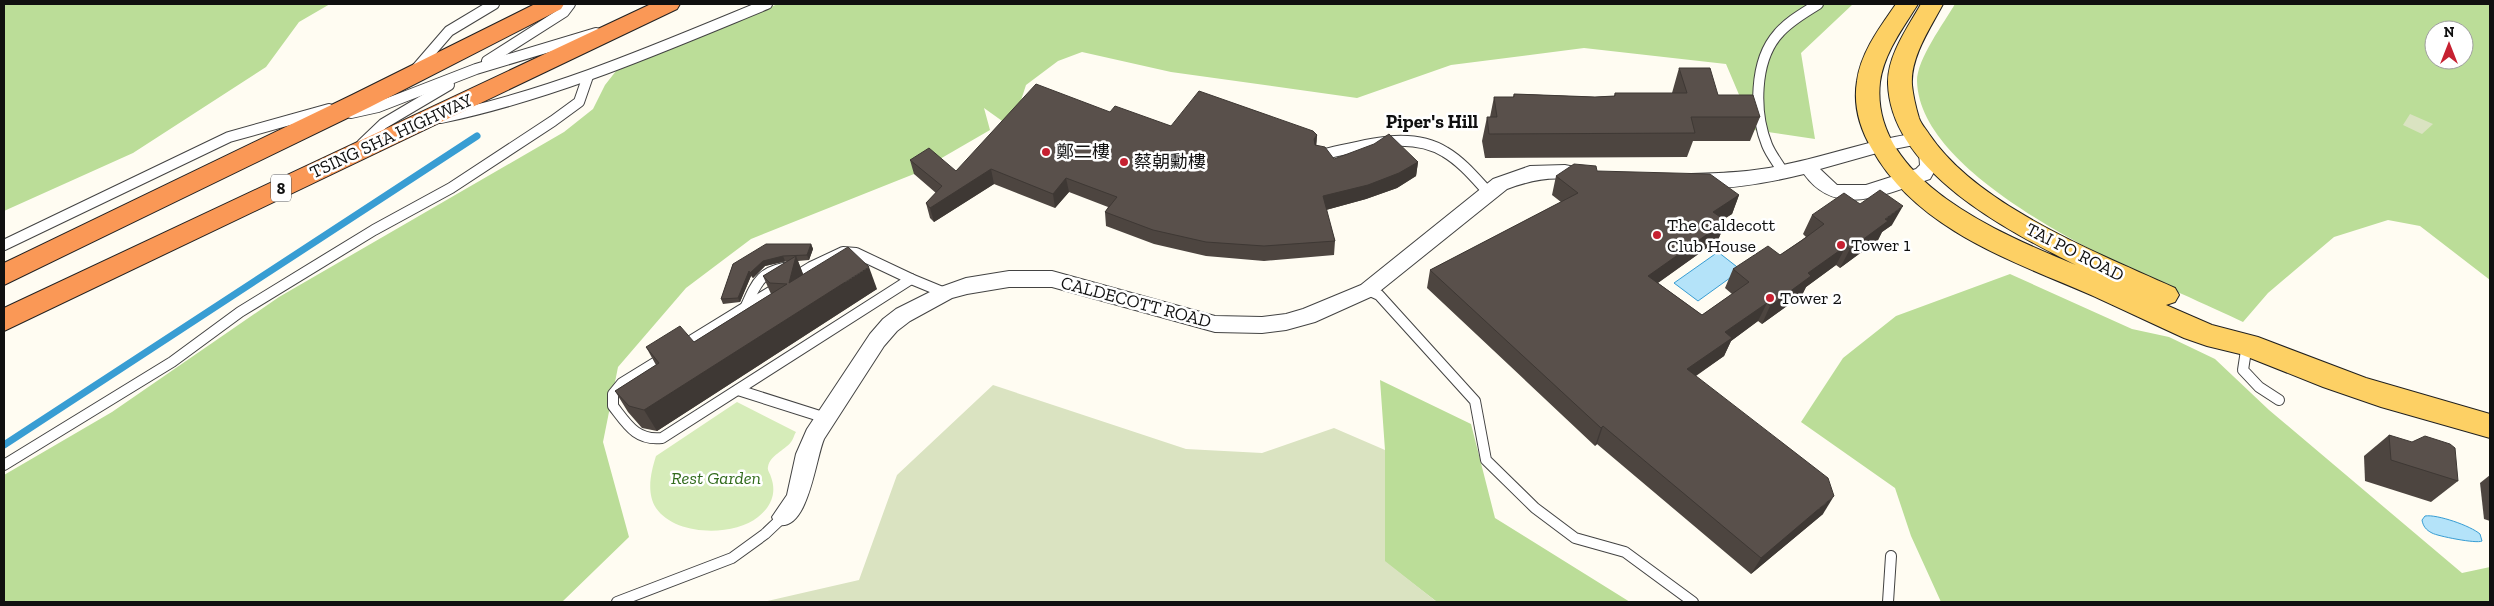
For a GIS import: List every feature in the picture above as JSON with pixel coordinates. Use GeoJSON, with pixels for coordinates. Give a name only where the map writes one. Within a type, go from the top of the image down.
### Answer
{"type":"FeatureCollection","features":[{"type":"Feature","properties":{"kind":"highway"},"geometry":{"type":"LineString","coordinates":[[4,275],[361,101],[553,4]]}},
{"type":"Feature","properties":{"kind":"highway","name":"TSING SHA HIGHWAY"},"geometry":{"type":"LineString","coordinates":[[4,320],[669,4]]}},
{"type":"Feature","properties":{"kind":"main road","name":"TAI PO ROAD"},"geometry":{"type":"LineString","coordinates":[[1907,4],[1876,52],[1869,71],[1869,110],[1882,145],[1907,179],[1952,216],[2012,248],[2208,335],[2247,344],[2362,389],[2490,426]]}},
{"type":"Feature","properties":{"kind":"main road"},"geometry":{"type":"LineString","coordinates":[[1923,146],[1910,125],[1902,101],[1901,72],[1906,56],[1932,4]]}},
{"type":"Feature","properties":{"kind":"main road","name":"TAI PO ROAD"},"geometry":{"type":"LineString","coordinates":[[1923,146],[1966,188],[2020,224],[2089,260],[2218,320],[2247,344]]}},
{"type":"Feature","properties":{"kind":"street"},"geometry":{"type":"LineString","coordinates":[[1678,182],[1751,177],[1784,172],[1882,145],[1923,146],[1930,161],[1929,168],[1923,174],[1861,192],[1845,193],[1831,190],[1822,183],[1808,166]]}},
{"type":"Feature","properties":{"kind":"street","name":"CALDECOTT ROAD"},"geometry":{"type":"LineString","coordinates":[[783,517],[797,500],[807,454],[814,435],[890,325],[923,303],[945,293],[966,286],[1009,278],[1052,279],[1092,288],[1192,319],[1238,326],[1270,324],[1308,316],[1368,290],[1500,184],[1530,173],[1565,172],[1602,178]]}},
{"type":"Feature","properties":{"kind":"lane"},"geometry":{"type":"LineString","coordinates":[[410,76],[449,31],[494,4]]}},
{"type":"Feature","properties":{"kind":"lane"},"geometry":{"type":"LineString","coordinates":[[351,155],[383,124],[476,69],[564,12],[570,4]]}},
{"type":"Feature","properties":{"kind":"lane"},"geometry":{"type":"LineString","coordinates":[[323,119],[378,107],[476,69],[589,34],[619,28],[653,4]]}},
{"type":"Feature","properties":{"kind":"lane"},"geometry":{"type":"LineString","coordinates":[[419,122],[483,111],[537,95],[767,4]]}},
{"type":"Feature","properties":{"kind":"lane"},"geometry":{"type":"LineString","coordinates":[[1784,172],[1767,146],[1763,132],[1760,98],[1763,58],[1772,40],[1788,24],[1818,4]]}},
{"type":"Feature","properties":{"kind":"lane"},"geometry":{"type":"LineString","coordinates":[[4,465],[172,362],[240,312],[374,230],[451,188],[553,121],[578,102],[588,76]]}},
{"type":"Feature","properties":{"kind":"lane"},"geometry":{"type":"LineString","coordinates":[[4,245],[229,136],[286,119],[361,101]]}},
{"type":"Feature","properties":{"kind":"lane"},"geometry":{"type":"LineString","coordinates":[[1320,156],[1390,141],[1416,141],[1440,149],[1450,156],[1488,192]]}},
{"type":"Feature","properties":{"kind":"lane"},"geometry":{"type":"LineString","coordinates":[[912,279],[662,438],[649,441],[638,437],[612,406],[613,394],[622,383],[811,267],[843,252],[856,254],[945,293]]}},
{"type":"Feature","properties":{"kind":"lane"},"geometry":{"type":"LineString","coordinates":[[746,306],[757,278],[774,267],[811,267]]}},
{"type":"Feature","properties":{"kind":"lane"},"geometry":{"type":"LineString","coordinates":[[1368,290],[1379,295],[1476,401],[1486,460],[1535,508],[1575,538],[1625,552],[1693,602]]}},
{"type":"Feature","properties":{"kind":"lane"},"geometry":{"type":"LineString","coordinates":[[2247,344],[2242,363],[2243,370],[2248,378],[2262,391],[2278,400]]}},
{"type":"Feature","properties":{"kind":"lane"},"geometry":{"type":"LineString","coordinates":[[738,390],[826,418]]}},
{"type":"Feature","properties":{"kind":"lane"},"geometry":{"type":"LineString","coordinates":[[617,602],[732,558],[765,534],[783,517]]}},
{"type":"Feature","properties":{"kind":"lane"},"geometry":{"type":"LineString","coordinates":[[1888,602],[1891,556]]}},
{"type":"Feature","properties":{"kind":"green space"},"geometry":{"type":"Polygon","coordinates":[[[4,4],[330,4],[299,22],[266,67],[133,153],[4,211],[4,4]]]}},
{"type":"Feature","properties":{"kind":"green space"},"geometry":{"type":"Polygon","coordinates":[[[778,4],[1853,4],[1801,53],[1815,139],[1754,130],[1726,64],[1584,48],[1451,65],[1357,98],[1171,72],[1082,52],[1058,61],[1026,85],[1012,128],[984,108],[990,130],[914,174],[751,239],[686,288],[618,367],[603,442],[629,537],[562,602],[4,602],[4,475],[112,412],[279,297],[564,132],[593,109],[605,85],[616,71],[778,4]]]}},
{"type":"Feature","properties":{"kind":"green space"},"geometry":{"type":"Polygon","coordinates":[[[1955,4],[2490,4],[2490,280],[2420,226],[2388,220],[2334,237],[2268,293],[2243,322],[2157,283],[2050,227],[2000,194],[1958,158],[1928,120],[1917,81],[1921,62],[1955,4]]]}},
{"type":"Feature","properties":{"kind":"green space"},"geometry":{"type":"Polygon","coordinates":[[[2410,114],[2433,124],[2422,134],[2403,125],[2410,114]]]}},
{"type":"Feature","properties":{"kind":"green space"},"geometry":{"type":"Polygon","coordinates":[[[2010,274],[2132,329],[2169,337],[2215,359],[2269,410],[2462,573],[2490,567],[2490,602],[1941,602],[1911,536],[1895,488],[1801,422],[1843,358],[1896,316],[2010,274]]]}},
{"type":"Feature","properties":{"kind":"green space"},"geometry":{"type":"Polygon","coordinates":[[[1380,380],[1471,424],[1495,518],[1630,602],[1437,602],[1385,562],[1385,450],[1380,380]]]}},
{"type":"Feature","properties":{"kind":"green space"},"geometry":{"type":"Polygon","coordinates":[[[993,385],[1186,449],[1262,453],[1334,428],[1385,450],[1385,561],[1437,602],[763,602],[859,580],[897,475],[993,385]]]}},
{"type":"Feature","properties":{"kind":"green space","name":"Rest Garden"},"geometry":{"type":"Polygon","coordinates":[[[737,402],[796,432],[791,442],[774,456],[769,463],[768,470],[773,483],[772,499],[758,517],[747,524],[734,528],[705,530],[676,524],[665,517],[653,502],[650,482],[656,456],[737,402]]]}},
{"type":"Feature","properties":{"kind":"water"},"geometry":{"type":"Polygon","coordinates":[[[1718,252],[1741,270],[1698,301],[1674,283],[1718,252]]]}},
{"type":"Feature","properties":{"kind":"water"},"geometry":{"type":"Polygon","coordinates":[[[2425,516],[2454,521],[2476,531],[2480,534],[2482,541],[2457,539],[2432,533],[2423,524],[2422,520],[2425,516]]]}},
{"type":"Feature","properties":{"kind":"building"},"geometry":{"type":"Polygon","coordinates":[[[1679,68],[1710,68],[1718,95],[1753,95],[1760,117],[1691,117],[1695,133],[1489,134],[1487,117],[1497,117],[1494,97],[1514,97],[1514,94],[1595,97],[1615,96],[1615,93],[1687,93],[1679,68]]]}},
{"type":"Feature","properties":{"kind":"building"},"geometry":{"type":"Polygon","coordinates":[[[1036,84],[1110,112],[1115,106],[1171,126],[1199,91],[1313,131],[1317,135],[1314,139],[1315,145],[1325,147],[1334,159],[1374,144],[1389,134],[1418,162],[1399,173],[1368,185],[1323,196],[1335,241],[1264,246],[1206,242],[1153,230],[1105,212],[1117,197],[1066,178],[1053,194],[991,169],[930,208],[926,203],[942,186],[910,160],[929,148],[956,171],[1036,84]]]}},
{"type":"Feature","properties":{"kind":"building"},"geometry":{"type":"Polygon","coordinates":[[[1574,164],[1596,166],[1597,171],[1710,174],[1739,195],[1713,212],[1726,221],[1648,276],[1702,315],[1749,282],[1733,269],[1768,246],[1780,255],[1801,241],[1824,224],[1812,215],[1844,193],[1860,204],[1880,190],[1903,206],[1885,219],[1888,221],[1850,249],[1846,246],[1808,273],[1811,276],[1770,306],[1767,303],[1725,332],[1732,338],[1687,369],[1828,478],[1834,496],[1761,558],[1603,426],[1601,428],[1430,270],[1578,193],[1556,176],[1574,164]]]}},
{"type":"Feature","properties":{"kind":"building"},"geometry":{"type":"Polygon","coordinates":[[[766,244],[811,244],[807,255],[783,256],[763,261],[750,273],[749,271],[738,298],[721,299],[733,264],[766,244]]]}},
{"type":"Feature","properties":{"kind":"building"},"geometry":{"type":"Polygon","coordinates":[[[848,247],[869,267],[644,410],[629,406],[615,391],[659,363],[646,347],[680,326],[694,342],[787,284],[770,283],[763,276],[796,256],[789,283],[848,247]]]}},
{"type":"Feature","properties":{"kind":"building"},"geometry":{"type":"Polygon","coordinates":[[[2389,435],[2412,442],[2425,436],[2450,444],[2455,448],[2458,481],[2391,460],[2389,435]]]}},
{"type":"Feature","properties":{"kind":"waterway"},"geometry":{"type":"LineString","coordinates":[[4,445],[477,136]]}},
{"type":"Feature","properties":{"kind":"place","name":"鄭二樓"},"geometry":{"type":"Point","coordinates":[1046,152]}},
{"type":"Feature","properties":{"kind":"place","name":"蔡朝勳樓"},"geometry":{"type":"Point","coordinates":[1124,162]}},
{"type":"Feature","properties":{"kind":"place","name":"The Caldecott Club House"},"geometry":{"type":"Point","coordinates":[1657,235]}},
{"type":"Feature","properties":{"kind":"place","name":"Tower 1"},"geometry":{"type":"Point","coordinates":[1841,245]}},
{"type":"Feature","properties":{"kind":"place","name":"Tower 2"},"geometry":{"type":"Point","coordinates":[1770,298]}},
{"type":"Feature","properties":{"kind":"district","name":"Piper's Hill"},"geometry":{"type":"Point","coordinates":[1432,121]}}]}
